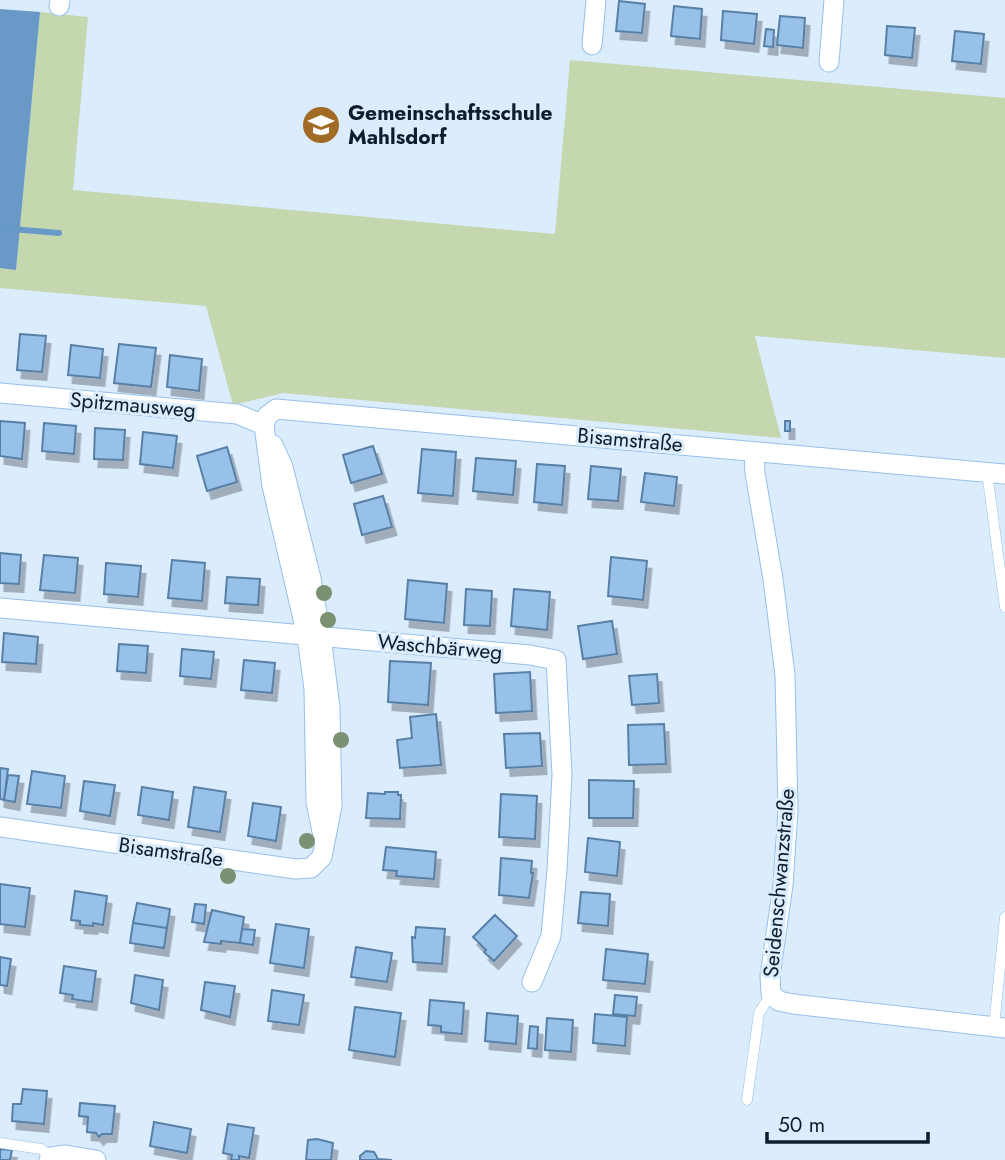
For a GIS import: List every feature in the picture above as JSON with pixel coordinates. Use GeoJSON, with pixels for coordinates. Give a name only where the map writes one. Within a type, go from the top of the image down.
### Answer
{"type":"FeatureCollection","features":[{"type":"Feature","properties":{"kind":"street"},"geometry":{"type":"LineString","coordinates":[[592,45],[596,0]]}},
{"type":"Feature","properties":{"kind":"street"},"geometry":{"type":"LineString","coordinates":[[829,62],[834,0]]}},
{"type":"Feature","properties":{"kind":"street","name":"Spitzmausweg"},"geometry":{"type":"LineString","coordinates":[[0,393],[237,414],[264,425]]}},
{"type":"Feature","properties":{"kind":"street","name":"Bisamstraße"},"geometry":{"type":"LineString","coordinates":[[0,827],[296,869],[311,868],[322,858],[324,841],[316,803],[314,636],[272,486],[264,425],[267,416],[276,410],[996,473]]}},
{"type":"Feature","properties":{"kind":"street","name":"Seidenschwanzstraße"},"geometry":{"type":"LineString","coordinates":[[754,452],[785,675],[788,810],[783,885],[770,976],[771,993],[779,1001],[793,1004],[1000,1027]]}},
{"type":"Feature","properties":{"kind":"street","name":"Waschbärweg"},"geometry":{"type":"LineString","coordinates":[[0,608],[530,655],[556,660],[562,775],[557,870],[551,936],[533,982]]}},
{"type":"Feature","properties":{"kind":"street"},"geometry":{"type":"LineString","coordinates":[[50,1159],[66,1155],[96,1160]]}},
{"type":"Feature","properties":{"kind":"lane"},"geometry":{"type":"LineString","coordinates":[[996,473],[1005,607]]}},
{"type":"Feature","properties":{"kind":"lane"},"geometry":{"type":"LineString","coordinates":[[1000,1027],[1005,917]]}},
{"type":"Feature","properties":{"kind":"lane"},"geometry":{"type":"LineString","coordinates":[[747,1100],[759,1013],[771,993]]}},
{"type":"Feature","properties":{"kind":"lane"},"geometry":{"type":"LineString","coordinates":[[0,1143],[41,1149],[50,1159]]}},
{"type":"Feature","properties":{"kind":"green space"},"geometry":{"type":"Polygon","coordinates":[[[40,12],[88,17],[73,190],[555,234],[570,60],[1005,98],[1005,358],[755,336],[781,438],[283,393],[233,405],[206,306],[0,288],[0,268],[16,269],[40,12]]]}},
{"type":"Feature","properties":{"kind":"water"},"geometry":{"type":"Polygon","coordinates":[[[0,9],[40,12],[16,270],[0,268],[0,9]]]}},
{"type":"Feature","properties":{"kind":"building"},"geometry":{"type":"Polygon","coordinates":[[[619,1],[645,4],[642,33],[616,31],[619,1]]]}},
{"type":"Feature","properties":{"kind":"building"},"geometry":{"type":"Polygon","coordinates":[[[674,6],[702,9],[700,39],[671,36],[674,6]]]}},
{"type":"Feature","properties":{"kind":"building"},"geometry":{"type":"Polygon","coordinates":[[[723,11],[757,14],[754,44],[721,40],[723,11]]]}},
{"type":"Feature","properties":{"kind":"building"},"geometry":{"type":"Polygon","coordinates":[[[780,16],[805,18],[803,48],[777,45],[780,16]]]}},
{"type":"Feature","properties":{"kind":"building"},"geometry":{"type":"Polygon","coordinates":[[[887,26],[915,28],[912,58],[885,55],[887,26]]]}},
{"type":"Feature","properties":{"kind":"building"},"geometry":{"type":"Polygon","coordinates":[[[766,29],[774,30],[773,47],[764,46],[766,29]]]}},
{"type":"Feature","properties":{"kind":"building"},"geometry":{"type":"Polygon","coordinates":[[[955,31],[984,34],[981,64],[952,61],[955,31]]]}},
{"type":"Feature","properties":{"kind":"building"},"geometry":{"type":"Polygon","coordinates":[[[20,334],[46,336],[42,372],[17,370],[20,334]]]}},
{"type":"Feature","properties":{"kind":"building"},"geometry":{"type":"Polygon","coordinates":[[[119,344],[156,348],[151,387],[114,383],[119,344]]]}},
{"type":"Feature","properties":{"kind":"building"},"geometry":{"type":"Polygon","coordinates":[[[71,345],[103,349],[100,378],[68,375],[71,345]]]}},
{"type":"Feature","properties":{"kind":"building"},"geometry":{"type":"Polygon","coordinates":[[[170,355],[202,359],[199,391],[167,387],[170,355]]]}},
{"type":"Feature","properties":{"kind":"building"},"geometry":{"type":"Polygon","coordinates":[[[0,421],[25,423],[22,459],[0,456],[0,421]]]}},
{"type":"Feature","properties":{"kind":"building"},"geometry":{"type":"Polygon","coordinates":[[[785,421],[790,421],[790,431],[785,431],[785,421]]]}},
{"type":"Feature","properties":{"kind":"building"},"geometry":{"type":"Polygon","coordinates":[[[44,423],[76,426],[74,454],[42,451],[44,423]]]}},
{"type":"Feature","properties":{"kind":"building"},"geometry":{"type":"Polygon","coordinates":[[[95,428],[125,430],[123,460],[94,459],[95,428]]]}},
{"type":"Feature","properties":{"kind":"building"},"geometry":{"type":"Polygon","coordinates":[[[143,432],[177,436],[173,468],[140,464],[143,432]]]}},
{"type":"Feature","properties":{"kind":"building"},"geometry":{"type":"Polygon","coordinates":[[[373,446],[382,474],[351,483],[343,455],[373,446]]]}},
{"type":"Feature","properties":{"kind":"building"},"geometry":{"type":"Polygon","coordinates":[[[227,447],[237,482],[207,491],[197,456],[227,447]]]}},
{"type":"Feature","properties":{"kind":"building"},"geometry":{"type":"Polygon","coordinates":[[[422,449],[456,452],[453,496],[418,493],[422,449]]]}},
{"type":"Feature","properties":{"kind":"building"},"geometry":{"type":"Polygon","coordinates":[[[476,458],[516,461],[513,495],[473,491],[476,458]]]}},
{"type":"Feature","properties":{"kind":"building"},"geometry":{"type":"Polygon","coordinates":[[[537,464],[565,466],[562,505],[534,502],[537,464]]]}},
{"type":"Feature","properties":{"kind":"building"},"geometry":{"type":"Polygon","coordinates":[[[591,466],[621,469],[618,501],[588,499],[591,466]]]}},
{"type":"Feature","properties":{"kind":"building"},"geometry":{"type":"Polygon","coordinates":[[[645,473],[677,477],[674,506],[641,502],[645,473]]]}},
{"type":"Feature","properties":{"kind":"building"},"geometry":{"type":"Polygon","coordinates":[[[383,496],[392,527],[362,535],[354,504],[383,496]]]}},
{"type":"Feature","properties":{"kind":"building"},"geometry":{"type":"Polygon","coordinates":[[[0,553],[21,555],[19,584],[0,583],[0,553]]]}},
{"type":"Feature","properties":{"kind":"building"},"geometry":{"type":"Polygon","coordinates":[[[44,555],[78,558],[75,593],[40,590],[44,555]]]}},
{"type":"Feature","properties":{"kind":"building"},"geometry":{"type":"Polygon","coordinates":[[[611,557],[647,561],[643,600],[608,596],[611,557]]]}},
{"type":"Feature","properties":{"kind":"building"},"geometry":{"type":"Polygon","coordinates":[[[172,560],[205,563],[202,601],[168,598],[172,560]]]}},
{"type":"Feature","properties":{"kind":"building"},"geometry":{"type":"Polygon","coordinates":[[[106,563],[141,566],[138,597],[104,594],[106,563]]]}},
{"type":"Feature","properties":{"kind":"building"},"geometry":{"type":"Polygon","coordinates":[[[227,577],[260,579],[258,605],[225,603],[227,577]]]}},
{"type":"Feature","properties":{"kind":"building"},"geometry":{"type":"Polygon","coordinates":[[[408,580],[447,584],[444,623],[405,619],[408,580]]]}},
{"type":"Feature","properties":{"kind":"building"},"geometry":{"type":"Polygon","coordinates":[[[466,589],[492,591],[490,626],[464,625],[466,589]]]}},
{"type":"Feature","properties":{"kind":"building"},"geometry":{"type":"Polygon","coordinates":[[[514,589],[550,592],[547,630],[511,626],[514,589]]]}},
{"type":"Feature","properties":{"kind":"building"},"geometry":{"type":"Polygon","coordinates":[[[612,621],[617,654],[583,659],[578,626],[612,621]]]}},
{"type":"Feature","properties":{"kind":"building"},"geometry":{"type":"Polygon","coordinates":[[[4,633],[38,637],[36,664],[2,662],[4,633]]]}},
{"type":"Feature","properties":{"kind":"building"},"geometry":{"type":"Polygon","coordinates":[[[119,644],[148,646],[146,673],[117,671],[119,644]]]}},
{"type":"Feature","properties":{"kind":"building"},"geometry":{"type":"Polygon","coordinates":[[[182,649],[214,652],[211,679],[180,676],[182,649]]]}},
{"type":"Feature","properties":{"kind":"building"},"geometry":{"type":"Polygon","coordinates":[[[244,660],[275,663],[272,693],[241,690],[244,660]]]}},
{"type":"Feature","properties":{"kind":"building"},"geometry":{"type":"Polygon","coordinates":[[[390,661],[431,663],[428,705],[388,702],[390,661]]]}},
{"type":"Feature","properties":{"kind":"building"},"geometry":{"type":"Polygon","coordinates":[[[530,672],[532,711],[496,713],[494,674],[530,672]]]}},
{"type":"Feature","properties":{"kind":"building"},"geometry":{"type":"Polygon","coordinates":[[[657,674],[659,703],[632,705],[629,676],[657,674]]]}},
{"type":"Feature","properties":{"kind":"building"},"geometry":{"type":"Polygon","coordinates":[[[436,714],[441,765],[400,768],[397,740],[412,738],[410,717],[436,714]]]}},
{"type":"Feature","properties":{"kind":"building"},"geometry":{"type":"Polygon","coordinates":[[[664,724],[666,764],[629,765],[628,725],[664,724]]]}},
{"type":"Feature","properties":{"kind":"building"},"geometry":{"type":"Polygon","coordinates":[[[540,733],[542,766],[506,768],[504,734],[540,733]]]}},
{"type":"Feature","properties":{"kind":"building"},"geometry":{"type":"Polygon","coordinates":[[[0,768],[8,769],[4,800],[0,799],[0,768]]]}},
{"type":"Feature","properties":{"kind":"building"},"geometry":{"type":"Polygon","coordinates":[[[32,771],[65,776],[61,808],[27,804],[32,771]]]}},
{"type":"Feature","properties":{"kind":"building"},"geometry":{"type":"Polygon","coordinates":[[[8,775],[19,776],[15,802],[4,800],[8,775]]]}},
{"type":"Feature","properties":{"kind":"building"},"geometry":{"type":"Polygon","coordinates":[[[589,780],[634,781],[633,818],[589,818],[589,780]]]}},
{"type":"Feature","properties":{"kind":"building"},"geometry":{"type":"Polygon","coordinates":[[[84,781],[115,785],[110,816],[80,811],[84,781]]]}},
{"type":"Feature","properties":{"kind":"building"},"geometry":{"type":"Polygon","coordinates":[[[142,787],[173,792],[169,820],[138,815],[142,787]]]}},
{"type":"Feature","properties":{"kind":"building"},"geometry":{"type":"Polygon","coordinates":[[[194,787],[226,792],[220,832],[188,827],[194,787]]]}},
{"type":"Feature","properties":{"kind":"building"},"geometry":{"type":"Polygon","coordinates":[[[398,792],[398,795],[401,795],[400,819],[366,818],[368,793],[398,792]]]}},
{"type":"Feature","properties":{"kind":"building"},"geometry":{"type":"Polygon","coordinates":[[[501,794],[537,796],[535,839],[499,837],[501,794]]]}},
{"type":"Feature","properties":{"kind":"building"},"geometry":{"type":"Polygon","coordinates":[[[253,803],[281,807],[276,841],[248,836],[253,803]]]}},
{"type":"Feature","properties":{"kind":"building"},"geometry":{"type":"Polygon","coordinates":[[[588,838],[620,842],[617,876],[585,872],[588,838]]]}},
{"type":"Feature","properties":{"kind":"building"},"geometry":{"type":"Polygon","coordinates":[[[386,847],[436,852],[434,879],[396,876],[397,871],[383,870],[386,847]]]}},
{"type":"Feature","properties":{"kind":"building"},"geometry":{"type":"Polygon","coordinates":[[[501,858],[532,861],[529,898],[499,895],[501,858]]]}},
{"type":"Feature","properties":{"kind":"building"},"geometry":{"type":"Polygon","coordinates":[[[0,884],[30,888],[25,927],[0,924],[0,884]]]}},
{"type":"Feature","properties":{"kind":"building"},"geometry":{"type":"Polygon","coordinates":[[[75,891],[107,896],[103,925],[80,925],[80,921],[71,920],[75,891]]]}},
{"type":"Feature","properties":{"kind":"building"},"geometry":{"type":"Polygon","coordinates":[[[581,892],[610,894],[608,926],[578,923],[581,892]]]}},
{"type":"Feature","properties":{"kind":"building"},"geometry":{"type":"Polygon","coordinates":[[[137,903],[170,909],[167,928],[133,923],[137,903]]]}},
{"type":"Feature","properties":{"kind":"building"},"geometry":{"type":"Polygon","coordinates":[[[195,904],[206,905],[204,924],[192,922],[195,904]]]}},
{"type":"Feature","properties":{"kind":"building"},"geometry":{"type":"Polygon","coordinates":[[[212,910],[244,917],[240,943],[204,942],[212,910]]]}},
{"type":"Feature","properties":{"kind":"building"},"geometry":{"type":"Polygon","coordinates":[[[495,915],[517,936],[494,961],[473,937],[495,915]]]}},
{"type":"Feature","properties":{"kind":"building"},"geometry":{"type":"Polygon","coordinates":[[[133,923],[167,928],[164,948],[130,943],[133,923]]]}},
{"type":"Feature","properties":{"kind":"building"},"geometry":{"type":"Polygon","coordinates":[[[276,924],[309,929],[304,968],[270,963],[276,924]]]}},
{"type":"Feature","properties":{"kind":"building"},"geometry":{"type":"Polygon","coordinates":[[[416,927],[445,929],[442,964],[413,962],[412,937],[415,938],[416,927]]]}},
{"type":"Feature","properties":{"kind":"building"},"geometry":{"type":"Polygon","coordinates":[[[242,929],[255,930],[253,945],[240,943],[242,929]]]}},
{"type":"Feature","properties":{"kind":"building"},"geometry":{"type":"Polygon","coordinates":[[[356,947],[392,953],[387,982],[351,977],[356,947]]]}},
{"type":"Feature","properties":{"kind":"building"},"geometry":{"type":"Polygon","coordinates":[[[606,949],[648,954],[645,984],[603,980],[606,949]]]}},
{"type":"Feature","properties":{"kind":"building"},"geometry":{"type":"Polygon","coordinates":[[[0,957],[11,959],[7,986],[0,985],[0,957]]]}},
{"type":"Feature","properties":{"kind":"building"},"geometry":{"type":"Polygon","coordinates":[[[64,966],[96,971],[92,1002],[72,999],[73,995],[60,993],[64,966]]]}},
{"type":"Feature","properties":{"kind":"building"},"geometry":{"type":"Polygon","coordinates":[[[135,975],[163,980],[159,1010],[131,1003],[135,975]]]}},
{"type":"Feature","properties":{"kind":"building"},"geometry":{"type":"Polygon","coordinates":[[[205,982],[235,986],[230,1017],[201,1010],[205,982]]]}},
{"type":"Feature","properties":{"kind":"building"},"geometry":{"type":"Polygon","coordinates":[[[272,990],[304,995],[299,1025],[268,1021],[272,990]]]}},
{"type":"Feature","properties":{"kind":"building"},"geometry":{"type":"Polygon","coordinates":[[[615,995],[637,997],[635,1016],[613,1014],[615,995]]]}},
{"type":"Feature","properties":{"kind":"building"},"geometry":{"type":"Polygon","coordinates":[[[430,1000],[464,1003],[462,1034],[441,1032],[441,1026],[428,1025],[430,1000]]]}},
{"type":"Feature","properties":{"kind":"building"},"geometry":{"type":"Polygon","coordinates":[[[355,1007],[401,1013],[395,1057],[349,1050],[355,1007]]]}},
{"type":"Feature","properties":{"kind":"building"},"geometry":{"type":"Polygon","coordinates":[[[487,1013],[518,1016],[516,1044],[485,1041],[487,1013]]]}},
{"type":"Feature","properties":{"kind":"building"},"geometry":{"type":"Polygon","coordinates":[[[595,1014],[627,1017],[625,1046],[593,1043],[595,1014]]]}},
{"type":"Feature","properties":{"kind":"building"},"geometry":{"type":"Polygon","coordinates":[[[547,1018],[573,1020],[571,1052],[545,1050],[547,1018]]]}},
{"type":"Feature","properties":{"kind":"building"},"geometry":{"type":"Polygon","coordinates":[[[530,1026],[538,1027],[537,1049],[528,1048],[530,1026]]]}},
{"type":"Feature","properties":{"kind":"building"},"geometry":{"type":"Polygon","coordinates":[[[23,1089],[47,1091],[44,1124],[12,1121],[13,1104],[21,1104],[23,1089]]]}},
{"type":"Feature","properties":{"kind":"building"},"geometry":{"type":"Polygon","coordinates":[[[80,1103],[115,1106],[112,1134],[102,1134],[99,1137],[96,1133],[87,1132],[88,1117],[79,1116],[80,1103]]]}},
{"type":"Feature","properties":{"kind":"building"},"geometry":{"type":"Polygon","coordinates":[[[154,1122],[191,1129],[187,1153],[150,1146],[154,1122]]]}},
{"type":"Feature","properties":{"kind":"building"},"geometry":{"type":"Polygon","coordinates":[[[228,1124],[254,1128],[249,1158],[239,1156],[239,1160],[231,1160],[232,1155],[223,1153],[228,1124]]]}},
{"type":"Feature","properties":{"kind":"building"},"geometry":{"type":"Polygon","coordinates":[[[308,1140],[333,1143],[331,1160],[306,1160],[308,1140]]]}},
{"type":"Feature","properties":{"kind":"building"},"geometry":{"type":"Polygon","coordinates":[[[0,1149],[12,1150],[10,1160],[0,1160],[0,1149]]]}},
{"type":"Feature","properties":{"kind":"building"},"geometry":{"type":"Polygon","coordinates":[[[366,1151],[374,1152],[378,1159],[392,1160],[360,1160],[360,1156],[366,1151]]]}},
{"type":"Feature","properties":{"kind":"waterway"},"geometry":{"type":"LineString","coordinates":[[0,228],[59,233]]}},
{"type":"Feature","properties":{"kind":"place","name":"Gemeinschaftsschule Mahlsdorf"},"geometry":{"type":"Point","coordinates":[321,125]}}]}
